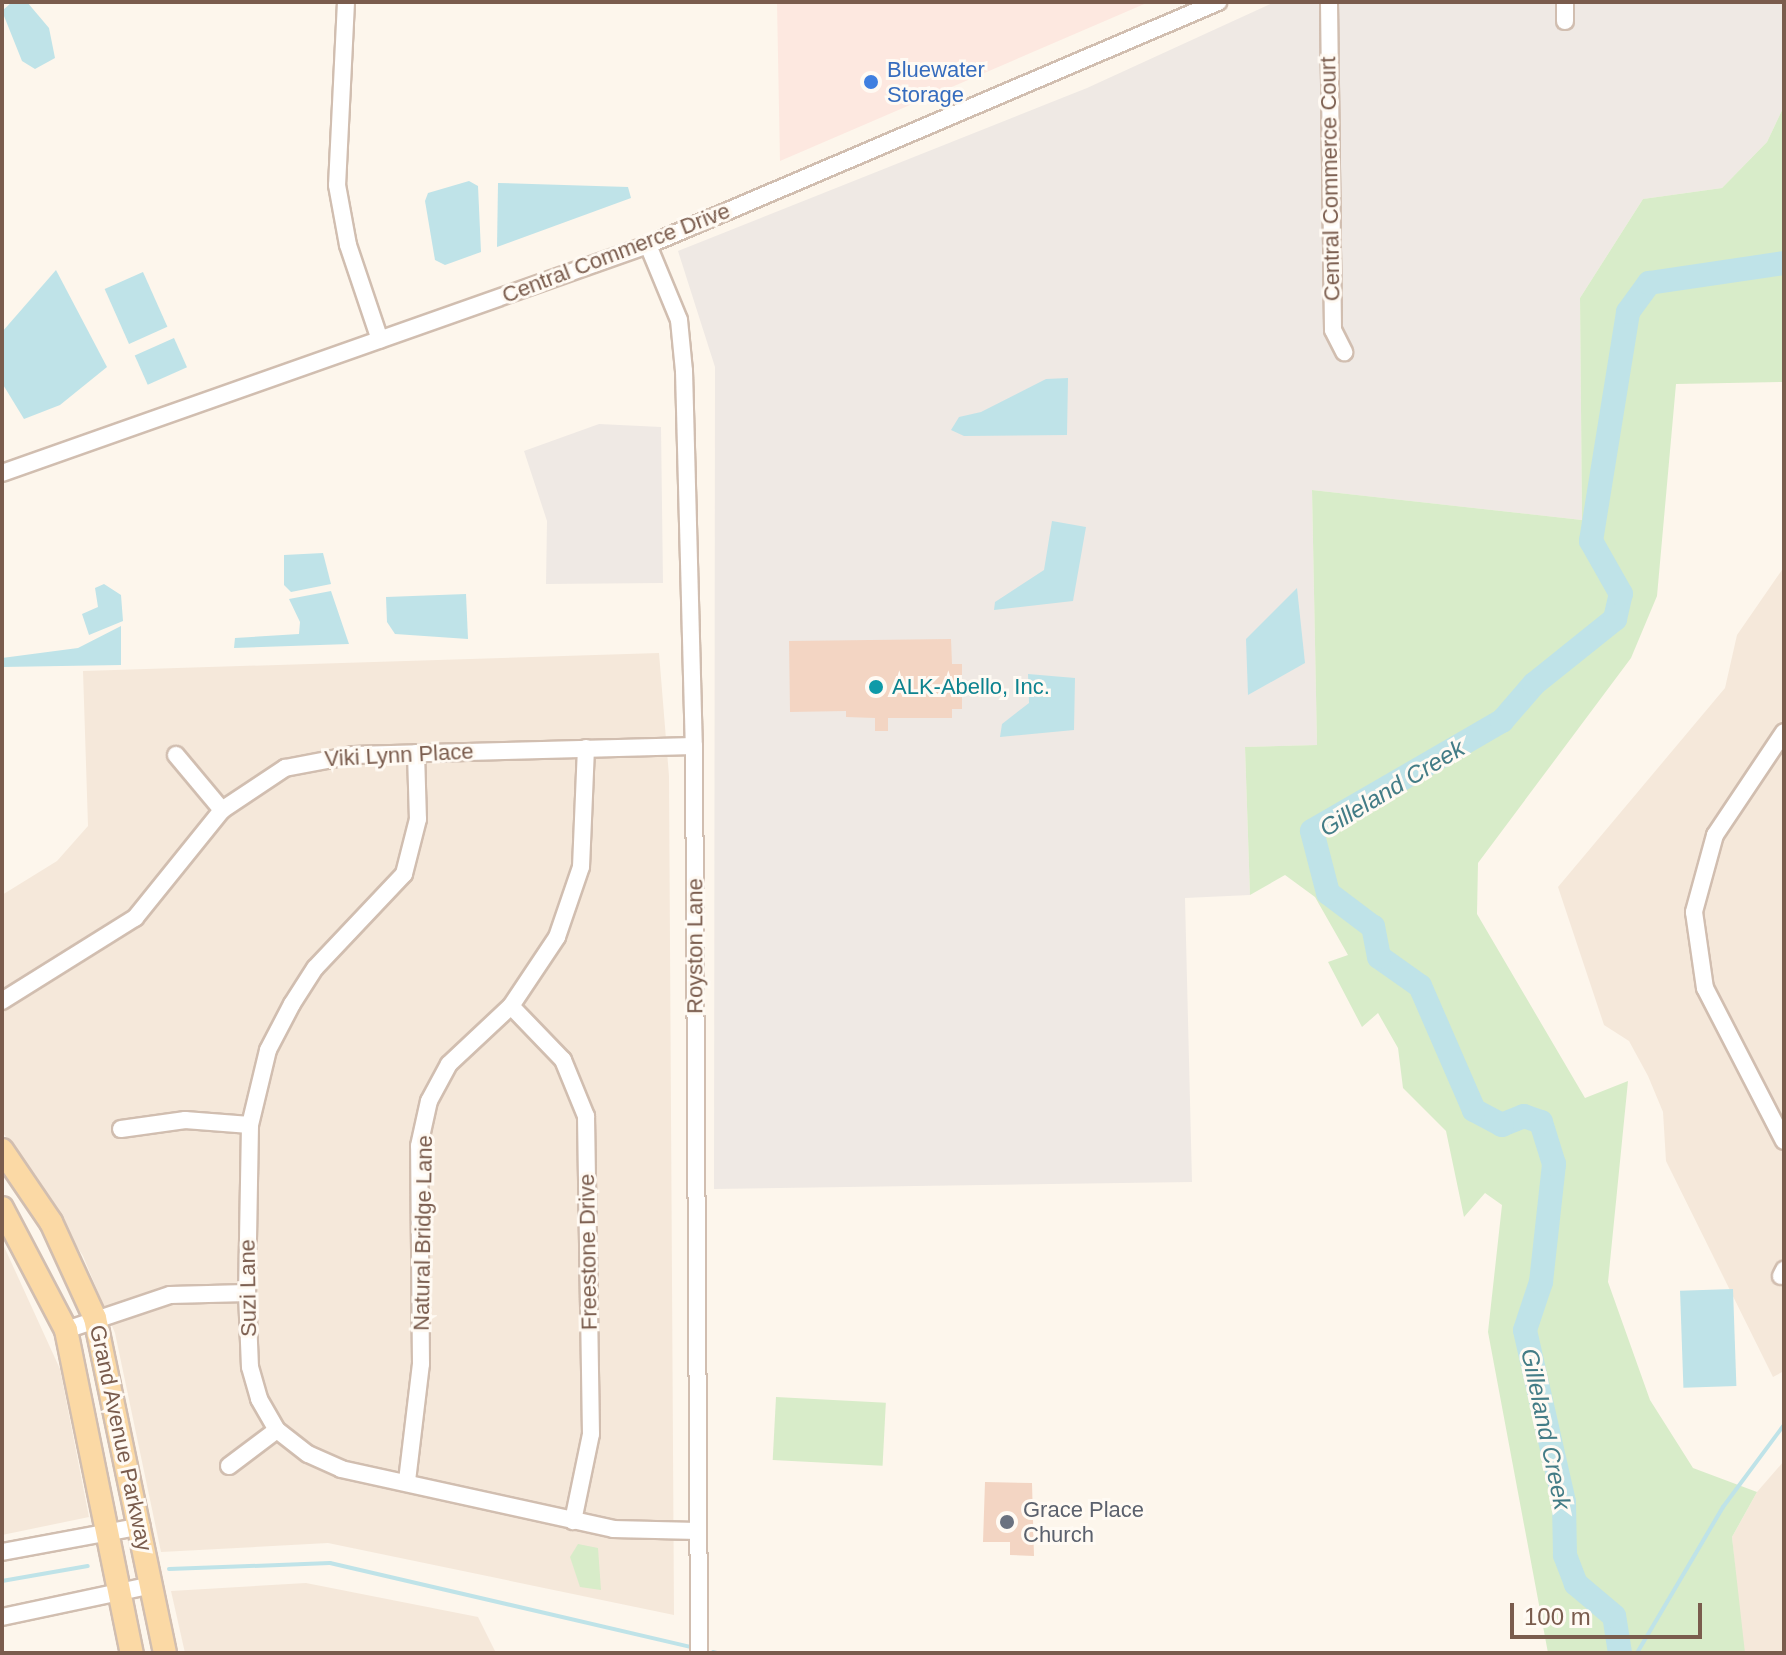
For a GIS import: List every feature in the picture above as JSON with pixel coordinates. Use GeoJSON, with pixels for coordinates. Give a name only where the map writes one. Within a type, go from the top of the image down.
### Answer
{"type":"FeatureCollection","features":[{"type":"Feature","properties":{"kind":"main road","name":"Grand Avenue Parkway"},"geometry":{"type":"LineString","coordinates":[[2,1150],[51,1222],[95,1318],[142,1526],[165,1653]]}},
{"type":"Feature","properties":{"kind":"main road","name":"Grand Avenue Parkway"},"geometry":{"type":"LineString","coordinates":[[2,1208],[66,1330],[132,1653]]}},
{"type":"Feature","properties":{"kind":"street"},"geometry":{"type":"LineString","coordinates":[[346,2],[337,185],[348,245],[380,340]]}},
{"type":"Feature","properties":{"kind":"street","name":"Central Commerce Drive"},"geometry":{"type":"LineString","coordinates":[[2,473],[648,245],[1218,2]]}},
{"type":"Feature","properties":{"kind":"street","name":"Central Commerce Court"},"geometry":{"type":"LineString","coordinates":[[1329,2],[1333,330],[1344,352]]}},
{"type":"Feature","properties":{"kind":"street"},"geometry":{"type":"LineString","coordinates":[[1565,2],[1565,21]]}},
{"type":"Feature","properties":{"kind":"street","name":"Royston Lane"},"geometry":{"type":"LineString","coordinates":[[648,245],[683,344],[694,746],[699,1653]]}},
{"type":"Feature","properties":{"kind":"street"},"geometry":{"type":"LineString","coordinates":[[1784,732],[1715,835],[1697,888],[1694,937],[1713,1010],[1784,1141]]}},
{"type":"Feature","properties":{"kind":"street","name":"Viki Lynn Place"},"geometry":{"type":"LineString","coordinates":[[2,1001],[135,918],[222,810],[285,768],[321,758],[694,746]]}},
{"type":"Feature","properties":{"kind":"street","name":"Natural Bridge Lane"},"geometry":{"type":"LineString","coordinates":[[407,1481],[421,1364],[419,1146],[426,1116],[449,1064],[511,1006],[538,970],[572,904],[586,824],[586,748]]}},
{"type":"Feature","properties":{"kind":"street","name":"Suzi Lane"},"geometry":{"type":"LineString","coordinates":[[416,753],[418,819],[404,874],[315,968],[268,1050],[250,1125],[247,1293],[250,1367],[277,1430],[308,1454],[341,1469],[407,1481],[613,1529],[698,1531]]}},
{"type":"Feature","properties":{"kind":"street"},"geometry":{"type":"LineString","coordinates":[[176,755],[222,810]]}},
{"type":"Feature","properties":{"kind":"street","name":"Freestone Drive"},"geometry":{"type":"LineString","coordinates":[[511,1006],[563,1060],[586,1116],[591,1434],[573,1521]]}},
{"type":"Feature","properties":{"kind":"street"},"geometry":{"type":"LineString","coordinates":[[121,1129],[185,1120],[250,1125]]}},
{"type":"Feature","properties":{"kind":"street"},"geometry":{"type":"LineString","coordinates":[[66,1330],[170,1295],[247,1293]]}},
{"type":"Feature","properties":{"kind":"street"},"geometry":{"type":"LineString","coordinates":[[229,1466],[277,1430]]}},
{"type":"Feature","properties":{"kind":"street"},"geometry":{"type":"LineString","coordinates":[[2,1552],[142,1526]]}},
{"type":"Feature","properties":{"kind":"street"},"geometry":{"type":"LineString","coordinates":[[2,1617],[152,1585]]}},
{"type":"Feature","properties":{"kind":"shaded area","name":"Bluewater Storage"},"geometry":{"type":"Polygon","coordinates":[[[777,2],[1149,2],[780,161],[777,2]]]}},
{"type":"Feature","properties":{"kind":"shaded area"},"geometry":{"type":"Polygon","coordinates":[[[1275,2],[1784,2],[1784,106],[1767,142],[1722,188],[1643,199],[1580,298],[1582,520],[1312,490],[1317,745],[1245,747],[1250,895],[1185,898],[1192,1182],[714,1189],[715,367],[678,251],[1087,88],[1275,2]]]}},
{"type":"Feature","properties":{"kind":"shaded area"},"geometry":{"type":"Polygon","coordinates":[[[599,424],[661,427],[663,583],[546,584],[547,521],[524,451],[599,424]]]}},
{"type":"Feature","properties":{"kind":"shaded area"},"geometry":{"type":"Polygon","coordinates":[[[1784,567],[1784,1371],[1773,1377],[1666,1161],[1663,1112],[1648,1076],[1629,1041],[1604,1025],[1558,887],[1725,688],[1737,635],[1784,567]]]}},
{"type":"Feature","properties":{"kind":"shaded area"},"geometry":{"type":"Polygon","coordinates":[[[659,653],[669,776],[674,1615],[328,1543],[161,1552],[115,1333],[83,1256],[2,1131],[2,895],[57,861],[88,826],[83,671],[659,653]]]}},
{"type":"Feature","properties":{"kind":"shaded area"},"geometry":{"type":"Polygon","coordinates":[[[2,1242],[60,1369],[89,1517],[2,1535],[2,1242]]]}},
{"type":"Feature","properties":{"kind":"shaded area"},"geometry":{"type":"Polygon","coordinates":[[[1784,1461],[1784,1653],[1743,1653],[1732,1537],[1757,1492],[1784,1461]]]}},
{"type":"Feature","properties":{"kind":"shaded area"},"geometry":{"type":"Polygon","coordinates":[[[306,1583],[478,1617],[496,1653],[185,1653],[171,1591],[306,1583]]]}},
{"type":"Feature","properties":{"kind":"green space"},"geometry":{"type":"Polygon","coordinates":[[[1784,106],[1784,382],[1676,384],[1657,596],[1631,658],[1478,863],[1477,914],[1585,1098],[1628,1081],[1608,1282],[1650,1400],[1693,1468],[1757,1492],[1732,1537],[1745,1653],[1548,1653],[1488,1332],[1502,1205],[1485,1193],[1464,1217],[1446,1131],[1403,1088],[1398,1048],[1378,1013],[1362,1027],[1328,962],[1348,955],[1315,897],[1285,875],[1250,895],[1245,747],[1317,745],[1312,490],[1582,520],[1580,298],[1643,199],[1722,188],[1767,142],[1784,106]]]}},
{"type":"Feature","properties":{"kind":"green space"},"geometry":{"type":"Polygon","coordinates":[[[776,1397],[886,1403],[883,1466],[773,1460],[776,1397]]]}},
{"type":"Feature","properties":{"kind":"green space"},"geometry":{"type":"Polygon","coordinates":[[[578,1544],[598,1548],[601,1590],[580,1587],[570,1557],[578,1544]]]}},
{"type":"Feature","properties":{"kind":"water"},"geometry":{"type":"Polygon","coordinates":[[[12,2],[27,2],[49,28],[55,58],[35,69],[22,61],[2,11],[12,2]]]}},
{"type":"Feature","properties":{"kind":"water"},"geometry":{"type":"Polygon","coordinates":[[[469,181],[478,186],[481,252],[445,265],[435,260],[425,201],[428,193],[469,181]]]}},
{"type":"Feature","properties":{"kind":"water"},"geometry":{"type":"Polygon","coordinates":[[[498,183],[628,187],[631,198],[497,247],[498,183]]]}},
{"type":"Feature","properties":{"kind":"water"},"geometry":{"type":"Polygon","coordinates":[[[56,270],[107,367],[60,405],[24,419],[2,383],[2,332],[56,270]]]}},
{"type":"Feature","properties":{"kind":"water"},"geometry":{"type":"Polygon","coordinates":[[[143,272],[167,327],[129,344],[105,289],[143,272]]]}},
{"type":"Feature","properties":{"kind":"water"},"geometry":{"type":"Polygon","coordinates":[[[174,338],[187,367],[148,385],[135,355],[174,338]]]}},
{"type":"Feature","properties":{"kind":"water"},"geometry":{"type":"Polygon","coordinates":[[[1068,378],[1067,435],[964,436],[951,430],[959,417],[981,412],[1046,379],[1068,378]]]}},
{"type":"Feature","properties":{"kind":"water"},"geometry":{"type":"Polygon","coordinates":[[[1052,521],[1086,527],[1073,601],[994,610],[995,602],[1044,570],[1052,521]]]}},
{"type":"Feature","properties":{"kind":"water"},"geometry":{"type":"Polygon","coordinates":[[[323,553],[331,584],[291,592],[284,585],[284,555],[323,553]]]}},
{"type":"Feature","properties":{"kind":"water"},"geometry":{"type":"Polygon","coordinates":[[[104,584],[121,595],[123,621],[89,635],[82,614],[98,607],[95,588],[104,584]]]}},
{"type":"Feature","properties":{"kind":"water"},"geometry":{"type":"Polygon","coordinates":[[[1297,588],[1305,663],[1248,695],[1246,639],[1297,588]]]}},
{"type":"Feature","properties":{"kind":"water"},"geometry":{"type":"Polygon","coordinates":[[[331,591],[349,644],[234,648],[235,638],[299,634],[300,622],[289,599],[331,591]]]}},
{"type":"Feature","properties":{"kind":"water"},"geometry":{"type":"Polygon","coordinates":[[[466,594],[468,639],[395,634],[387,622],[386,597],[466,594]]]}},
{"type":"Feature","properties":{"kind":"water"},"geometry":{"type":"Polygon","coordinates":[[[121,626],[121,665],[2,667],[2,658],[78,648],[121,626]]]}},
{"type":"Feature","properties":{"kind":"water"},"geometry":{"type":"Polygon","coordinates":[[[1028,674],[1075,678],[1074,730],[1000,737],[1002,724],[1029,703],[1028,674]]]}},
{"type":"Feature","properties":{"kind":"water"},"geometry":{"type":"Polygon","coordinates":[[[1733,1289],[1736,1386],[1683,1388],[1680,1291],[1733,1289]]]}},
{"type":"Feature","properties":{"kind":"building","name":"ALK-Abello, Inc."},"geometry":{"type":"Polygon","coordinates":[[[951,639],[952,664],[962,664],[962,709],[952,709],[952,718],[888,718],[888,731],[875,731],[875,718],[846,717],[846,711],[790,712],[789,641],[951,639]]]}},
{"type":"Feature","properties":{"kind":"building","name":"Grace Place Church"},"geometry":{"type":"Polygon","coordinates":[[[985,1482],[1032,1483],[1034,1556],[1010,1555],[1010,1542],[983,1542],[985,1482]]]}},
{"type":"Feature","properties":{"kind":"waterway","name":"Gilleland Creek"},"geometry":{"type":"LineString","coordinates":[[1620,1653],[1614,1616],[1576,1584],[1565,1555],[1564,1502],[1525,1330],[1541,1282],[1554,1164],[1541,1122],[1524,1116],[1502,1125],[1474,1110],[1420,986],[1379,957],[1373,927],[1328,893],[1312,831],[1502,721],[1534,684],[1615,619],[1621,594],[1591,541],[1628,312],[1649,283],[1784,263]]}},
{"type":"Feature","properties":{"kind":"waterway"},"geometry":{"type":"LineString","coordinates":[[1637,1653],[1723,1507],[1784,1425]]}},
{"type":"Feature","properties":{"kind":"waterway"},"geometry":{"type":"LineString","coordinates":[[169,1569],[330,1563],[691,1647]]}},
{"type":"Feature","properties":{"kind":"waterway"},"geometry":{"type":"LineString","coordinates":[[2,1581],[88,1566]]}},
{"type":"Feature","properties":{"kind":"waterway"},"geometry":{"type":"LineString","coordinates":[[713,1652],[717,1653]]}},
{"type":"Feature","properties":{"kind":"place","name":"Bluewater Storage"},"geometry":{"type":"Point","coordinates":[871,82]}},
{"type":"Feature","properties":{"kind":"place","name":"ALK-Abello, Inc."},"geometry":{"type":"Point","coordinates":[876,687]}},
{"type":"Feature","properties":{"kind":"place","name":"Grace Place Church"},"geometry":{"type":"Point","coordinates":[1007,1522]}}]}
